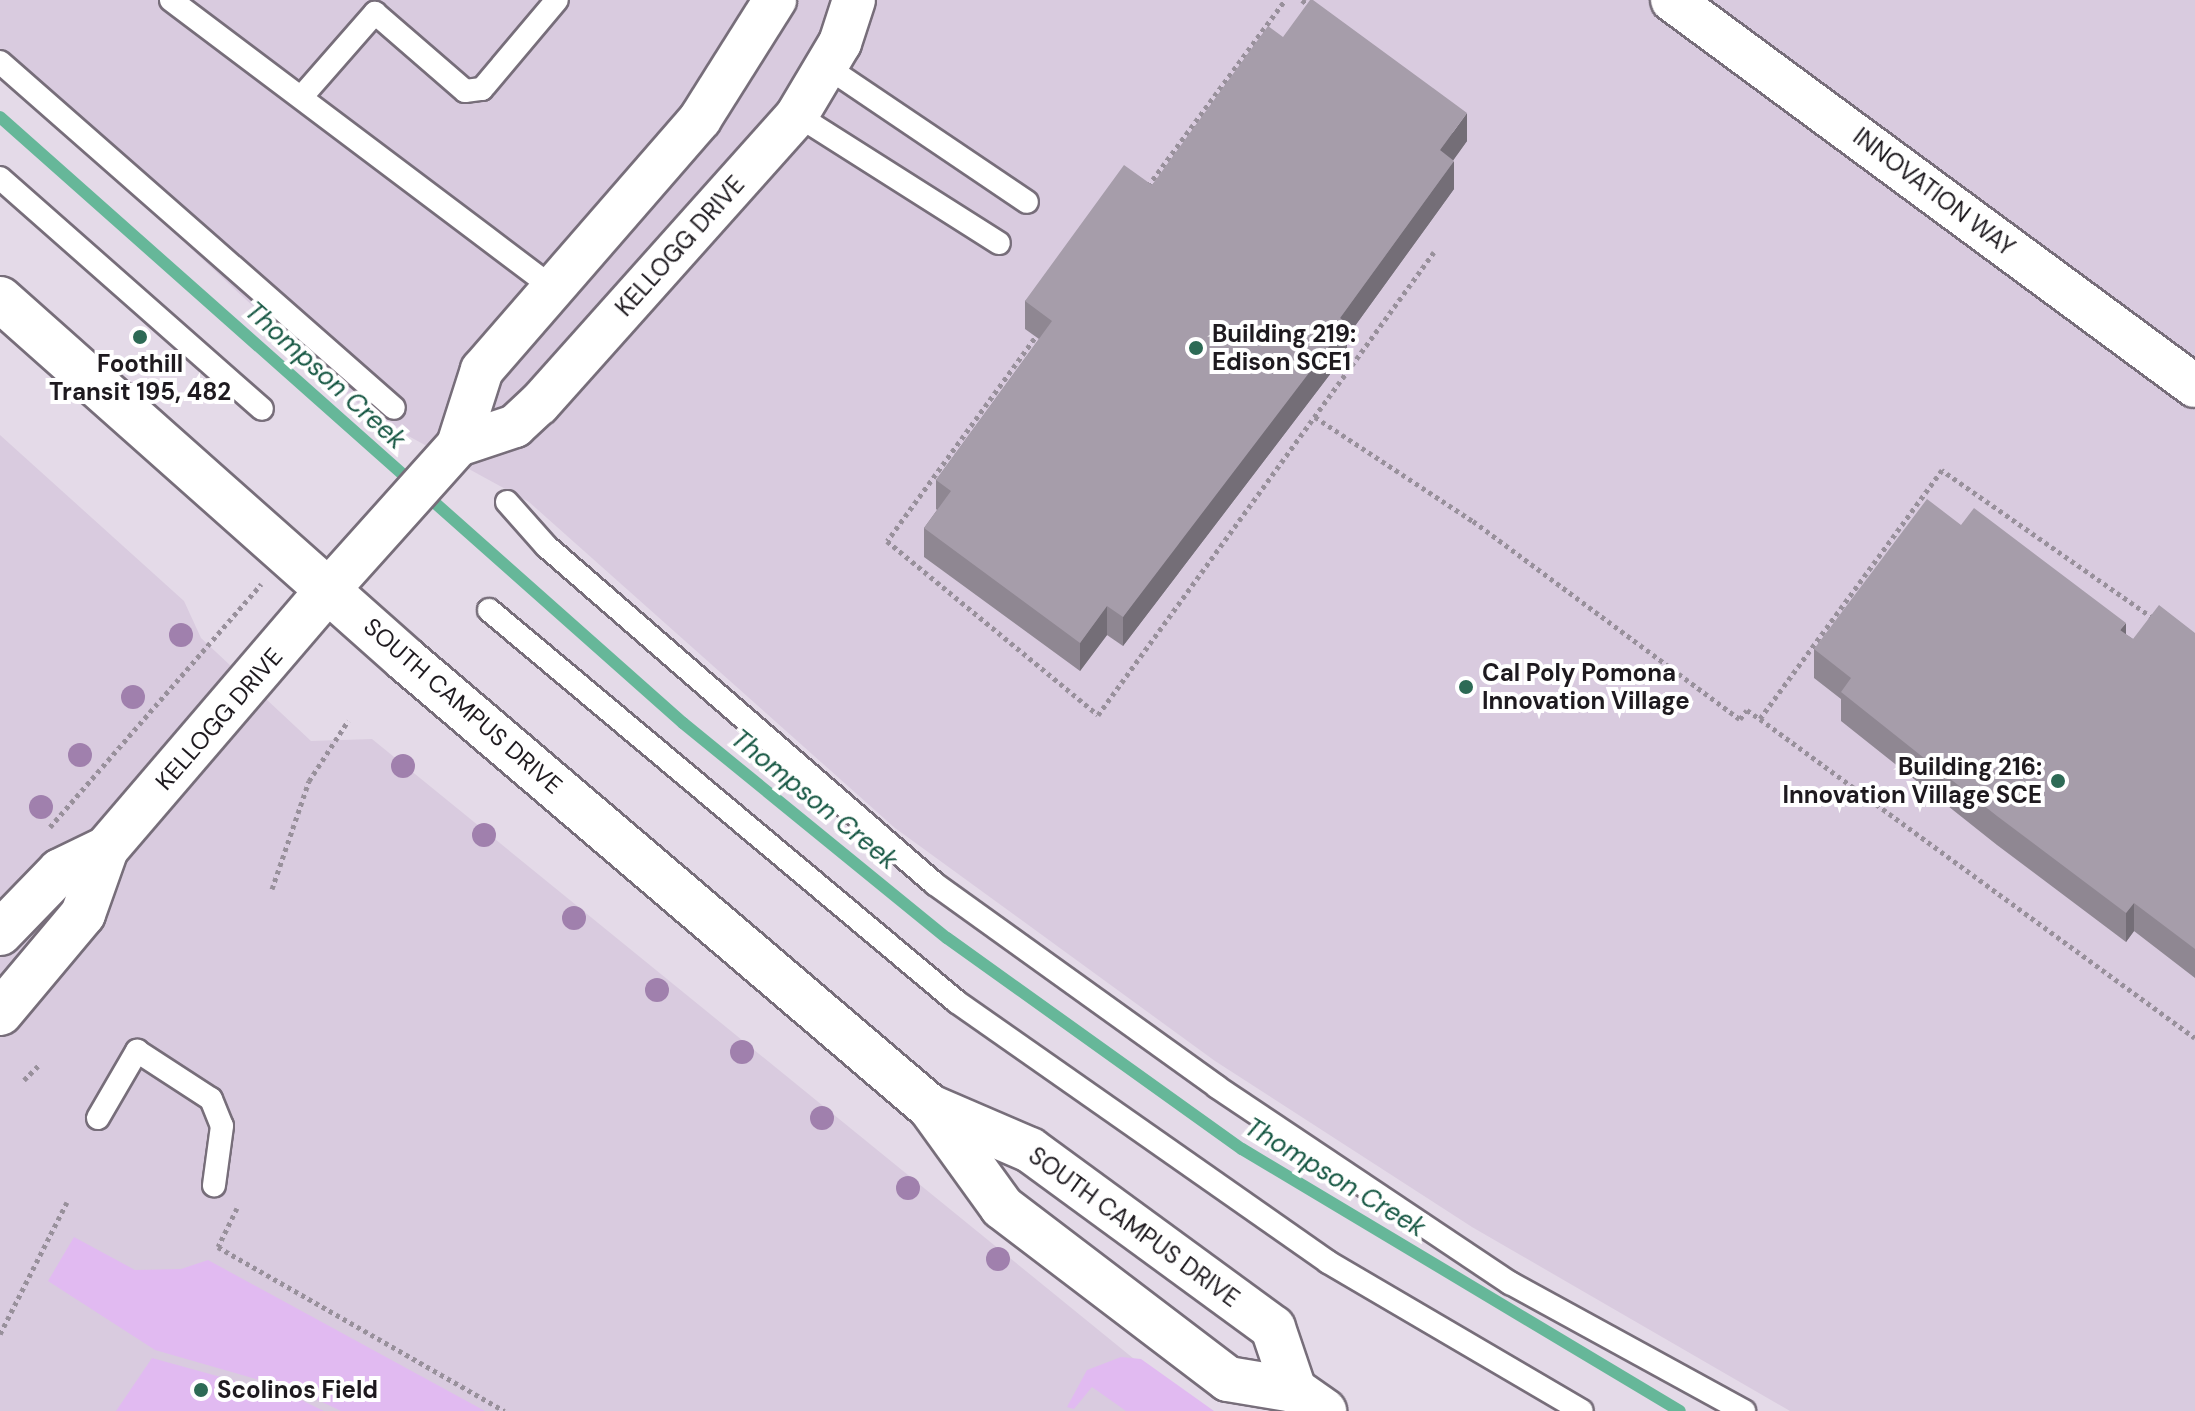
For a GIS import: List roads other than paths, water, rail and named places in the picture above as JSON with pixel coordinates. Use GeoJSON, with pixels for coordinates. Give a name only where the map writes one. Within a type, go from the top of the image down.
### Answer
{"type":"FeatureCollection","features":[{"type":"Feature","properties":{"kind":"street","name":"KELLOGG DRIVE"},"geometry":{"type":"LineString","coordinates":[[0,1013],[83,914],[106,849],[398,509],[450,454],[482,370],[700,119],[775,0]]}},
{"type":"Feature","properties":{"kind":"street","name":"KELLOGG DRIVE"},"geometry":{"type":"LineString","coordinates":[[450,454],[515,426],[539,404],[797,115],[827,67],[854,0]]}},
{"type":"Feature","properties":{"kind":"street","name":"INNOVATION WAY"},"geometry":{"type":"LineString","coordinates":[[1672,0],[2195,386]]}},
{"type":"Feature","properties":{"kind":"street","name":"SOUTH CAMPUS DRIVE"},"geometry":{"type":"LineString","coordinates":[[0,299],[329,589],[930,1107],[1002,1207],[1228,1379],[1309,1401]]}},
{"type":"Feature","properties":{"kind":"street","name":"KELLOGG DRIVE"},"geometry":{"type":"LineString","coordinates":[[0,933],[60,871],[106,849]]}},
{"type":"Feature","properties":{"kind":"street","name":"SOUTH CAMPUS DRIVE"},"geometry":{"type":"LineString","coordinates":[[930,1107],[1030,1150],[1273,1328],[1309,1401]]}},
{"type":"Feature","properties":{"kind":"lane"},"geometry":{"type":"LineString","coordinates":[[171,0],[304,94],[553,288]]}},
{"type":"Feature","properties":{"kind":"lane"},"geometry":{"type":"LineString","coordinates":[[304,94],[380,6],[465,91],[482,89],[557,0]]}},
{"type":"Feature","properties":{"kind":"lane"},"geometry":{"type":"LineString","coordinates":[[0,62],[394,408]]}},
{"type":"Feature","properties":{"kind":"lane"},"geometry":{"type":"LineString","coordinates":[[827,67],[1027,202]]}},
{"type":"Feature","properties":{"kind":"lane"},"geometry":{"type":"LineString","coordinates":[[797,115],[999,243]]}},
{"type":"Feature","properties":{"kind":"lane"},"geometry":{"type":"LineString","coordinates":[[0,178],[262,409]]}},
{"type":"Feature","properties":{"kind":"lane"},"geometry":{"type":"LineString","coordinates":[[507,502],[546,546],[935,884],[1217,1087],[1510,1283],[1744,1411]]}},
{"type":"Feature","properties":{"kind":"lane"},"geometry":{"type":"LineString","coordinates":[[489,610],[957,1002],[1328,1262],[1582,1411]]}},
{"type":"Feature","properties":{"kind":"lane"},"geometry":{"type":"LineString","coordinates":[[98,1118],[137,1051],[211,1099],[222,1126],[214,1185]]}},
{"type":"Feature","properties":{"kind":"waterway","name":"Thompson Creek"},"geometry":{"type":"LineString","coordinates":[[0,117],[683,723],[947,938],[1242,1149],[1680,1411]]}},
{"type":"Feature","properties":{"kind":"place","name":"Foothill Transit 195, 482"},"geometry":{"type":"Point","coordinates":[140,337]}},
{"type":"Feature","properties":{"kind":"place","name":"Building 219: Edison SCE1"},"geometry":{"type":"Point","coordinates":[1196,348]}},
{"type":"Feature","properties":{"kind":"place","name":"Cal Poly Pomona Innovation Village"},"geometry":{"type":"Point","coordinates":[1466,687]}},
{"type":"Feature","properties":{"kind":"place","name":"Building 216: Innovation Village SCE"},"geometry":{"type":"Point","coordinates":[2058,781]}},
{"type":"Feature","properties":{"kind":"place","name":"Scolinos Field"},"geometry":{"type":"Point","coordinates":[201,1390]}}]}
